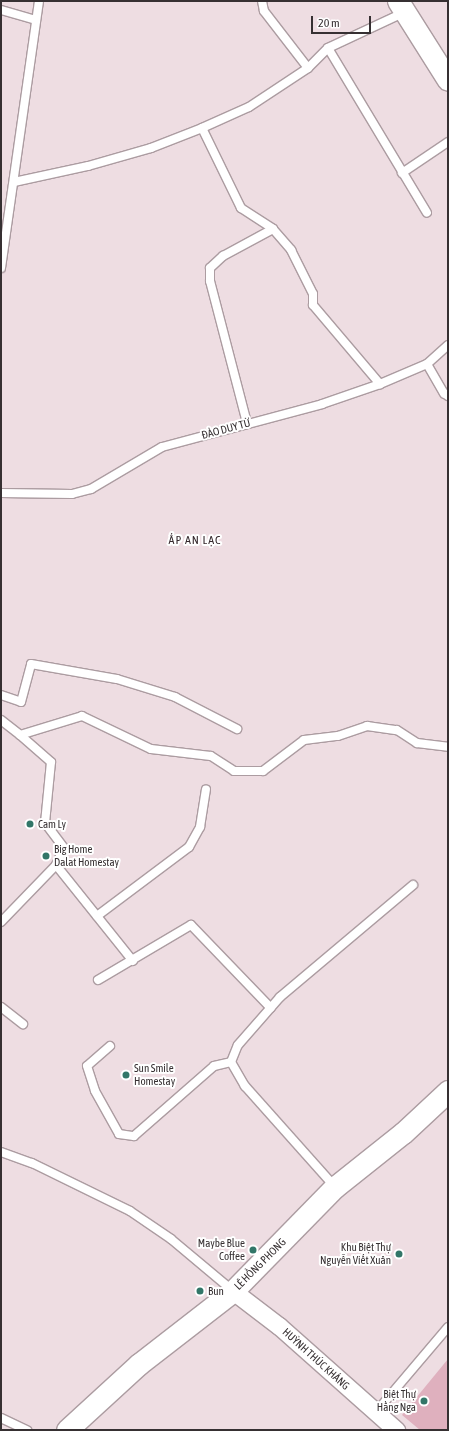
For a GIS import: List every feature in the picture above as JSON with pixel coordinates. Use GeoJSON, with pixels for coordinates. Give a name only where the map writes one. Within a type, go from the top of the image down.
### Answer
{"type":"FeatureCollection","features":[{"type":"Feature","properties":{"kind":"street"},"geometry":{"type":"LineString","coordinates":[[400,7],[448,80]]}},
{"type":"Feature","properties":{"kind":"street","name":"LÊ HỒNG PHONG"},"geometry":{"type":"LineString","coordinates":[[67,1430],[139,1364],[234,1291],[335,1187],[403,1133],[448,1092]]}},
{"type":"Feature","properties":{"kind":"street","name":"HUỲNH THÚC KHÁNG"},"geometry":{"type":"LineString","coordinates":[[234,1291],[279,1326],[396,1430]]}},
{"type":"Feature","properties":{"kind":"lane"},"geometry":{"type":"LineString","coordinates":[[1,268],[39,1]]}},
{"type":"Feature","properties":{"kind":"lane"},"geometry":{"type":"LineString","coordinates":[[262,1],[264,11],[308,68]]}},
{"type":"Feature","properties":{"kind":"lane"},"geometry":{"type":"LineString","coordinates":[[14,182],[88,166],[151,148],[250,107],[308,68],[328,48],[400,7]]}},
{"type":"Feature","properties":{"kind":"lane"},"geometry":{"type":"LineString","coordinates":[[1,10],[36,20]]}},
{"type":"Feature","properties":{"kind":"lane"},"geometry":{"type":"LineString","coordinates":[[328,48],[427,213]]}},
{"type":"Feature","properties":{"kind":"lane"},"geometry":{"type":"LineString","coordinates":[[202,128],[241,208],[273,229],[291,250],[313,294],[313,305],[380,384]]}},
{"type":"Feature","properties":{"kind":"lane"},"geometry":{"type":"LineString","coordinates":[[402,173],[448,142]]}},
{"type":"Feature","properties":{"kind":"lane"},"geometry":{"type":"LineString","coordinates":[[247,423],[210,281],[210,268],[223,256],[273,229]]}},
{"type":"Feature","properties":{"kind":"lane","name":"ĐÀO DUY TỪ"},"geometry":{"type":"LineString","coordinates":[[1,493],[72,494],[91,489],[162,446],[322,404],[380,384],[427,364],[448,345]]}},
{"type":"Feature","properties":{"kind":"lane"},"geometry":{"type":"LineString","coordinates":[[427,364],[444,394],[448,396]]}},
{"type":"Feature","properties":{"kind":"lane"},"geometry":{"type":"LineString","coordinates":[[1,695],[21,702],[30,664],[116,679],[175,697],[237,729]]}},
{"type":"Feature","properties":{"kind":"lane"},"geometry":{"type":"LineString","coordinates":[[20,735],[82,716],[151,749],[211,756],[234,771],[263,771],[304,740],[338,736],[367,726],[397,730],[417,743],[448,747]]}},
{"type":"Feature","properties":{"kind":"lane"},"geometry":{"type":"LineString","coordinates":[[1,720],[51,762],[45,823],[64,848],[56,865],[1,922]]}},
{"type":"Feature","properties":{"kind":"lane"},"geometry":{"type":"LineString","coordinates":[[97,916],[189,848],[200,827],[206,789]]}},
{"type":"Feature","properties":{"kind":"lane"},"geometry":{"type":"LineString","coordinates":[[56,865],[133,961]]}},
{"type":"Feature","properties":{"kind":"lane"},"geometry":{"type":"LineString","coordinates":[[231,1062],[238,1045],[280,997],[413,885]]}},
{"type":"Feature","properties":{"kind":"lane"},"geometry":{"type":"LineString","coordinates":[[98,980],[133,961],[191,925],[271,1008]]}},
{"type":"Feature","properties":{"kind":"lane"},"geometry":{"type":"LineString","coordinates":[[1,1007],[23,1024]]}},
{"type":"Feature","properties":{"kind":"lane"},"geometry":{"type":"LineString","coordinates":[[110,1046],[87,1066],[95,1091],[119,1134],[134,1136],[214,1066],[231,1062]]}},
{"type":"Feature","properties":{"kind":"lane"},"geometry":{"type":"LineString","coordinates":[[231,1062],[244,1086],[335,1187]]}},
{"type":"Feature","properties":{"kind":"lane"},"geometry":{"type":"LineString","coordinates":[[1,1152],[32,1163],[130,1211],[171,1239],[234,1291]]}},
{"type":"Feature","properties":{"kind":"lane"},"geometry":{"type":"LineString","coordinates":[[376,1412],[448,1328]]}},
{"type":"Feature","properties":{"kind":"lane"},"geometry":{"type":"LineString","coordinates":[[1,1418],[27,1430]]}},
{"type":"Feature","properties":{"kind":"shaded area"},"geometry":{"type":"Polygon","coordinates":[[[448,1359],[448,1430],[420,1430],[402,1415],[448,1359]]]}},
{"type":"Feature","properties":{"kind":"place","name":"Cam Ly"},"geometry":{"type":"Point","coordinates":[30,824]}},
{"type":"Feature","properties":{"kind":"place","name":"Big Home Dalat Homestay"},"geometry":{"type":"Point","coordinates":[46,856]}},
{"type":"Feature","properties":{"kind":"place","name":"Sun Smile Homestay"},"geometry":{"type":"Point","coordinates":[126,1075]}},
{"type":"Feature","properties":{"kind":"place","name":"Maybe Blue Coffee"},"geometry":{"type":"Point","coordinates":[253,1250]}},
{"type":"Feature","properties":{"kind":"place","name":"Khu Biệt Thự Nguyễn Viết Xuân"},"geometry":{"type":"Point","coordinates":[399,1254]}},
{"type":"Feature","properties":{"kind":"place","name":"Bun"},"geometry":{"type":"Point","coordinates":[200,1291]}},
{"type":"Feature","properties":{"kind":"place","name":"Biệt Thự Hằng Nga"},"geometry":{"type":"Point","coordinates":[424,1401]}},
{"type":"Feature","properties":{"kind":"district","name":"ẤP AN LẠC"},"geometry":{"type":"Point","coordinates":[195,541]}}]}
